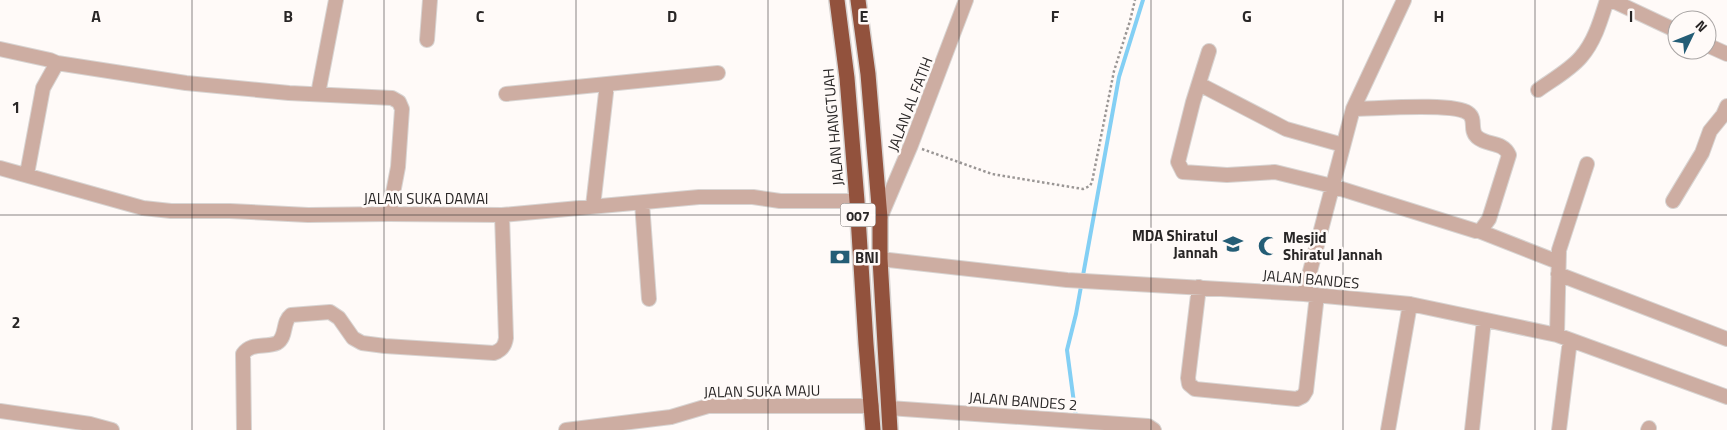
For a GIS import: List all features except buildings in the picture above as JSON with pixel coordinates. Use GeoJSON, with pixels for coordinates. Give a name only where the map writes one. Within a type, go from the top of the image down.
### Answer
{"type":"FeatureCollection","features":[{"type":"Feature","properties":{"kind":"highway","name":"JALAN HANGTUAH"},"geometry":{"type":"LineString","coordinates":[[836,0],[847,78],[873,430]]}},
{"type":"Feature","properties":{"kind":"highway","name":"007"},"geometry":{"type":"LineString","coordinates":[[858,0],[868,74],[880,218],[880,260],[890,430]]}},
{"type":"Feature","properties":{"kind":"highway"},"geometry":{"type":"LineString","coordinates":[[866,344],[885,344]]}},
{"type":"Feature","properties":{"kind":"street"},"geometry":{"type":"LineString","coordinates":[[318,94],[336,0]]}},
{"type":"Feature","properties":{"kind":"street"},"geometry":{"type":"LineString","coordinates":[[427,40],[430,0]]}},
{"type":"Feature","properties":{"kind":"street","name":"JALAN AL FATIH"},"geometry":{"type":"LineString","coordinates":[[880,218],[911,145],[966,0]]}},
{"type":"Feature","properties":{"kind":"street"},"geometry":{"type":"LineString","coordinates":[[1199,287],[1188,378],[1189,384],[1195,389],[1297,399],[1302,396],[1306,391],[1311,294],[1332,186],[1352,109],[1404,0]]}},
{"type":"Feature","properties":{"kind":"street"},"geometry":{"type":"LineString","coordinates":[[1538,90],[1568,69],[1581,57],[1598,28],[1607,0]]}},
{"type":"Feature","properties":{"kind":"street"},"geometry":{"type":"LineString","coordinates":[[1611,0],[1636,5],[1667,25]]}},
{"type":"Feature","properties":{"kind":"street"},"geometry":{"type":"LineString","coordinates":[[0,49],[57,63],[186,83],[392,98],[401,105],[402,109],[398,167],[389,214]]}},
{"type":"Feature","properties":{"kind":"street"},"geometry":{"type":"LineString","coordinates":[[1209,51],[1192,102],[1178,162],[1184,172],[1227,175],[1275,172],[1332,186],[1479,231],[1558,268],[1727,339]]}},
{"type":"Feature","properties":{"kind":"street"},"geometry":{"type":"LineString","coordinates":[[27,174],[43,88],[57,63]]}},
{"type":"Feature","properties":{"kind":"street"},"geometry":{"type":"LineString","coordinates":[[506,94],[718,73]]}},
{"type":"Feature","properties":{"kind":"street"},"geometry":{"type":"LineString","coordinates":[[593,206],[607,84]]}},
{"type":"Feature","properties":{"kind":"street"},"geometry":{"type":"LineString","coordinates":[[1199,84],[1286,129],[1343,145]]}},
{"type":"Feature","properties":{"kind":"street"},"geometry":{"type":"LineString","coordinates":[[1673,201],[1702,153],[1710,131],[1723,115],[1727,106]]}},
{"type":"Feature","properties":{"kind":"street"},"geometry":{"type":"LineString","coordinates":[[1352,109],[1446,107],[1463,110],[1468,113],[1473,121],[1473,130],[1477,136],[1484,141],[1500,145],[1506,149],[1509,155],[1489,219],[1479,231]]}},
{"type":"Feature","properties":{"kind":"street"},"geometry":{"type":"LineString","coordinates":[[1559,430],[1564,338],[1558,250],[1587,164]]}},
{"type":"Feature","properties":{"kind":"street","name":"JALAN SUKA DAMAI"},"geometry":{"type":"LineString","coordinates":[[0,168],[143,208],[171,211],[230,211],[308,215],[502,215],[699,197],[753,197],[780,201],[857,201]]}},
{"type":"Feature","properties":{"kind":"street"},"geometry":{"type":"LineString","coordinates":[[642,203],[649,299]]}},
{"type":"Feature","properties":{"kind":"street"},"geometry":{"type":"LineString","coordinates":[[244,430],[243,354],[249,348],[274,344],[279,341],[283,336],[285,322],[291,314],[330,312],[338,318],[353,338],[362,343],[494,353],[499,351],[505,344],[506,338],[502,215]]}},
{"type":"Feature","properties":{"kind":"street","name":"JALAN BANDES"},"geometry":{"type":"LineString","coordinates":[[880,260],[1067,280],[1311,294],[1410,304],[1564,338],[1727,397]]}},
{"type":"Feature","properties":{"kind":"street"},"geometry":{"type":"LineString","coordinates":[[1388,430],[1410,304]]}},
{"type":"Feature","properties":{"kind":"street"},"geometry":{"type":"LineString","coordinates":[[1472,430],[1484,320]]}},
{"type":"Feature","properties":{"kind":"street","name":"JALAN SUKA MAJU"},"geometry":{"type":"LineString","coordinates":[[566,430],[671,416],[708,406],[872,406]]}},
{"type":"Feature","properties":{"kind":"street","name":"JALAN BANDES 2"},"geometry":{"type":"LineString","coordinates":[[889,408],[1148,426],[1154,430]]}},
{"type":"Feature","properties":{"kind":"street"},"geometry":{"type":"LineString","coordinates":[[0,411],[90,424],[112,430]]}},
{"type":"Feature","properties":{"kind":"path"},"geometry":{"type":"LineString","coordinates":[[911,145],[992,174],[1083,189],[1090,186],[1114,71],[1130,21],[1134,0]]}},
{"type":"Feature","properties":{"kind":"waterway"},"geometry":{"type":"LineString","coordinates":[[1076,418],[1067,350],[1076,314],[1119,77],[1143,0]]}},
{"type":"Feature","properties":{"kind":"place","name":"MDA Shiratul Jannah"},"geometry":{"type":"Point","coordinates":[1233,244]}},
{"type":"Feature","properties":{"kind":"place","name":"Mesjid Shiratul Jannah"},"geometry":{"type":"Point","coordinates":[1268,246]}},
{"type":"Feature","properties":{"kind":"place","name":"BNI"},"geometry":{"type":"Point","coordinates":[840,257]}}]}
